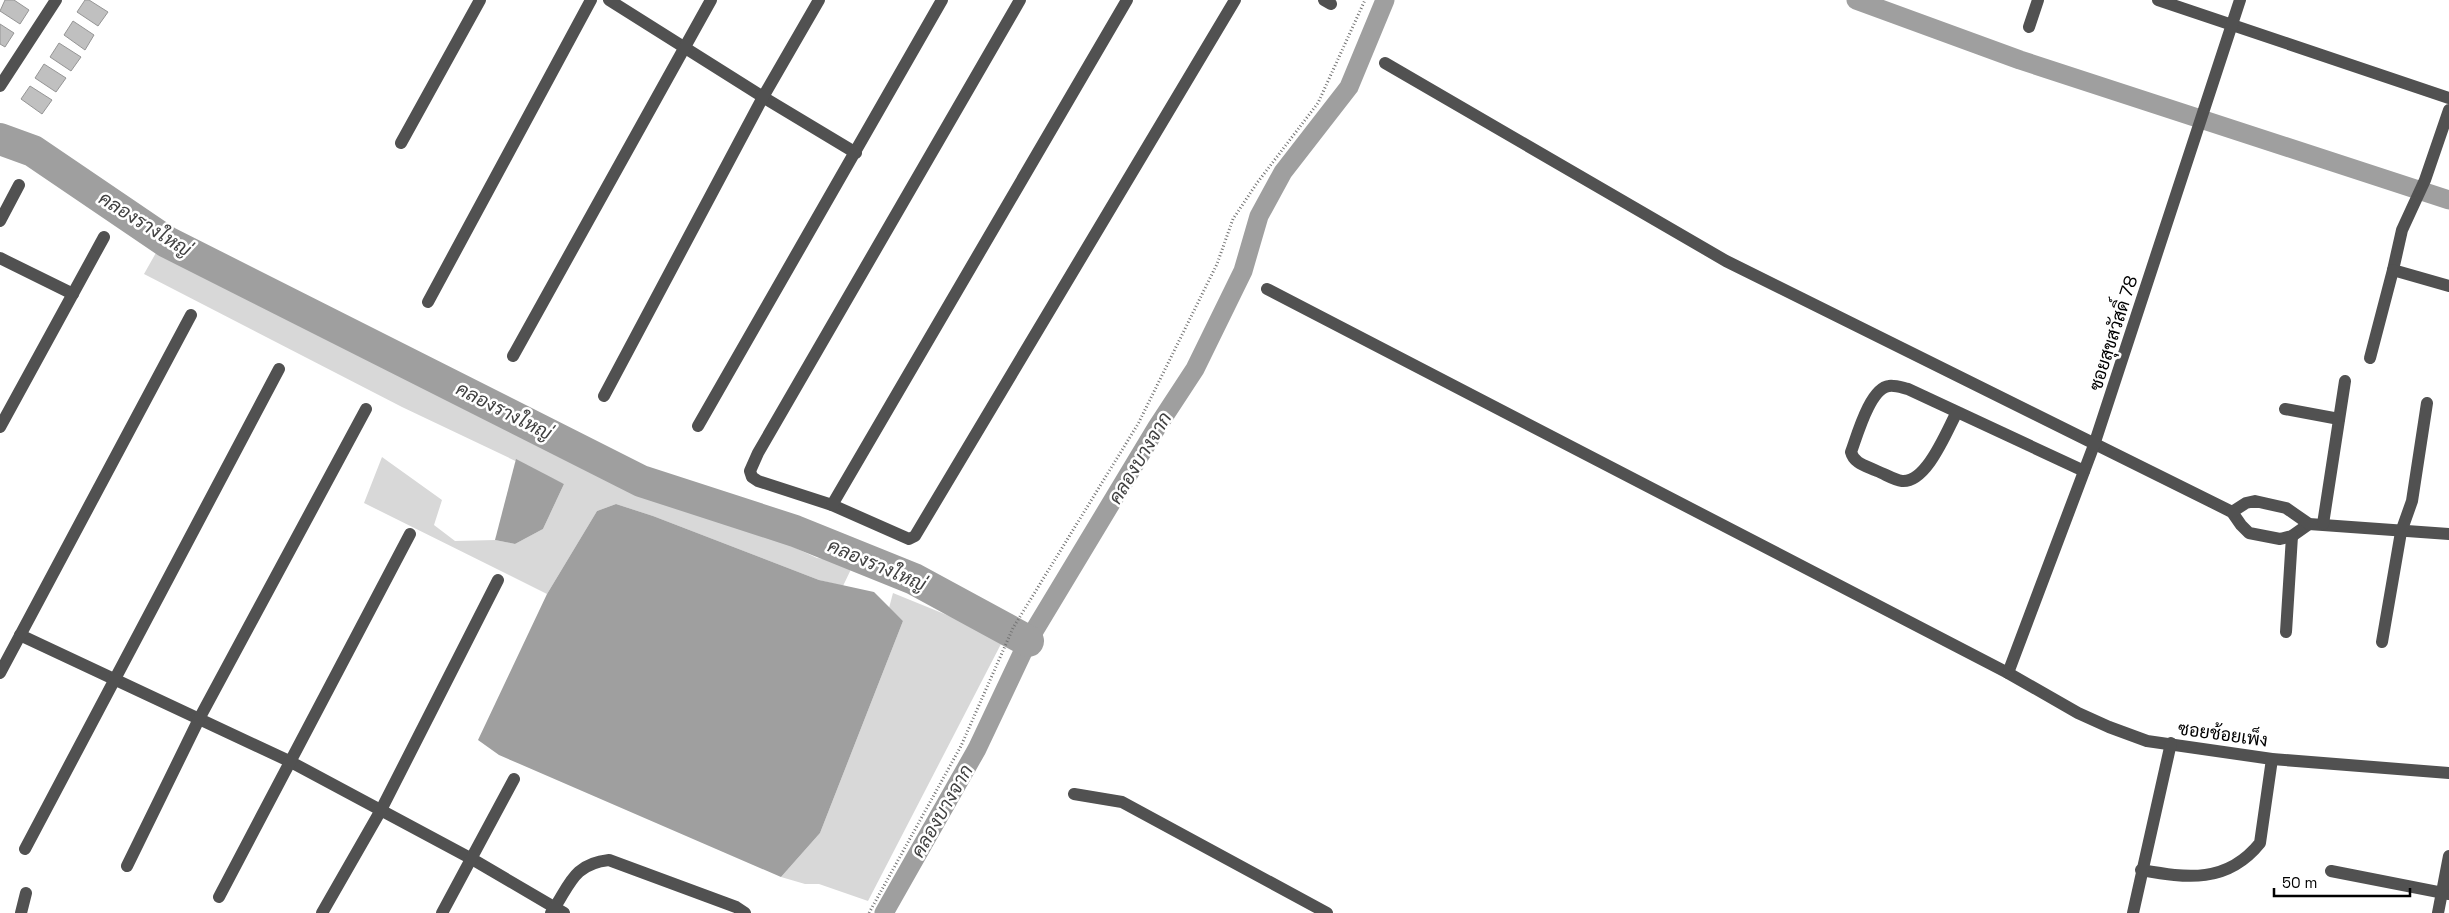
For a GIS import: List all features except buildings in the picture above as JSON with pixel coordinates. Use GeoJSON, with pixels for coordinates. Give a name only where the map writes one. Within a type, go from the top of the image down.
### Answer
{"type":"FeatureCollection","features":[{"type":"Feature","properties":{"kind":"street"},"geometry":{"type":"LineString","coordinates":[[0,86],[56,0]]}},
{"type":"Feature","properties":{"kind":"street"},"geometry":{"type":"LineString","coordinates":[[401,143],[480,0]]}},
{"type":"Feature","properties":{"kind":"street"},"geometry":{"type":"LineString","coordinates":[[428,302],[591,0]]}},
{"type":"Feature","properties":{"kind":"street"},"geometry":{"type":"LineString","coordinates":[[609,0],[763,98],[856,153]]}},
{"type":"Feature","properties":{"kind":"street"},"geometry":{"type":"LineString","coordinates":[[513,356],[710,0]]}},
{"type":"Feature","properties":{"kind":"street"},"geometry":{"type":"LineString","coordinates":[[604,396],[763,98],[819,0]]}},
{"type":"Feature","properties":{"kind":"street"},"geometry":{"type":"LineString","coordinates":[[698,426],[942,0]]}},
{"type":"Feature","properties":{"kind":"street"},"geometry":{"type":"LineString","coordinates":[[1020,0],[752,463],[752,477],[758,481],[832,506],[905,538],[911,539],[915,536],[1235,0]]}},
{"type":"Feature","properties":{"kind":"street"},"geometry":{"type":"LineString","coordinates":[[832,506],[1127,0]]}},
{"type":"Feature","properties":{"kind":"street"},"geometry":{"type":"LineString","coordinates":[[2029,27],[2038,0]]}},
{"type":"Feature","properties":{"kind":"street"},"geometry":{"type":"LineString","coordinates":[[2158,0],[2449,98]]}},
{"type":"Feature","properties":{"kind":"street","name":"ซอยสุขสวัสดิ์ 78"},"geometry":{"type":"LineString","coordinates":[[2008,673],[2094,445],[2240,0]]}},
{"type":"Feature","properties":{"kind":"street"},"geometry":{"type":"LineString","coordinates":[[1385,63],[1726,261],[2232,512],[2241,526],[2249,533],[2280,539],[2292,536],[2309,524]]}},
{"type":"Feature","properties":{"kind":"street"},"geometry":{"type":"LineString","coordinates":[[2370,358],[2402,230],[2426,180],[2449,110]]}},
{"type":"Feature","properties":{"kind":"street"},"geometry":{"type":"LineString","coordinates":[[0,220],[19,185]]}},
{"type":"Feature","properties":{"kind":"street"},"geometry":{"type":"LineString","coordinates":[[0,426],[104,237]]}},
{"type":"Feature","properties":{"kind":"street"},"geometry":{"type":"LineString","coordinates":[[0,258],[73,294]]}},
{"type":"Feature","properties":{"kind":"street"},"geometry":{"type":"LineString","coordinates":[[2393,270],[2449,286]]}},
{"type":"Feature","properties":{"kind":"street","name":"ซอยช้อยเพ็ง"},"geometry":{"type":"LineString","coordinates":[[1268,289],[2008,673],[2078,713],[2108,727],[2147,740],[2272,759],[2449,773]]}},
{"type":"Feature","properties":{"kind":"street"},"geometry":{"type":"LineString","coordinates":[[0,673],[191,315]]}},
{"type":"Feature","properties":{"kind":"street"},"geometry":{"type":"LineString","coordinates":[[26,849],[113,680],[279,369]]}},
{"type":"Feature","properties":{"kind":"street"},"geometry":{"type":"LineString","coordinates":[[2323,524],[2345,381]]}},
{"type":"Feature","properties":{"kind":"street"},"geometry":{"type":"LineString","coordinates":[[1957,412],[1931,463],[1911,480],[1898,480],[1858,463],[1852,457],[1851,452],[1865,413],[1871,402],[1883,388],[1890,386],[1908,389],[2084,471]]}},
{"type":"Feature","properties":{"kind":"street"},"geometry":{"type":"LineString","coordinates":[[2382,642],[2401,532],[2412,501],[2427,403]]}},
{"type":"Feature","properties":{"kind":"street"},"geometry":{"type":"LineString","coordinates":[[127,866],[199,719],[366,409]]}},
{"type":"Feature","properties":{"kind":"street"},"geometry":{"type":"LineString","coordinates":[[2285,409],[2339,419]]}},
{"type":"Feature","properties":{"kind":"street"},"geometry":{"type":"LineString","coordinates":[[2232,512],[2255,501],[2286,508],[2309,524],[2449,534]]}},
{"type":"Feature","properties":{"kind":"street"},"geometry":{"type":"LineString","coordinates":[[219,897],[410,534]]}},
{"type":"Feature","properties":{"kind":"street"},"geometry":{"type":"LineString","coordinates":[[2286,632],[2292,536]]}},
{"type":"Feature","properties":{"kind":"street"},"geometry":{"type":"LineString","coordinates":[[322,913],[380,810],[498,580]]}},
{"type":"Feature","properties":{"kind":"street"},"geometry":{"type":"LineString","coordinates":[[20,635],[289,761],[472,859],[557,911],[576,874],[593,862],[609,860],[736,907],[745,913]]}},
{"type":"Feature","properties":{"kind":"street"},"geometry":{"type":"LineString","coordinates":[[2133,913],[2141,870],[2171,743]]}},
{"type":"Feature","properties":{"kind":"street"},"geometry":{"type":"LineString","coordinates":[[2141,870],[2191,877],[2211,876],[2232,866],[2252,853],[2260,843],[2272,759]]}},
{"type":"Feature","properties":{"kind":"street"},"geometry":{"type":"LineString","coordinates":[[442,913],[514,779]]}},
{"type":"Feature","properties":{"kind":"street"},"geometry":{"type":"LineString","coordinates":[[1074,794],[1122,802],[1327,913]]}},
{"type":"Feature","properties":{"kind":"street"},"geometry":{"type":"LineString","coordinates":[[2438,913],[2446,893],[2449,856]]}},
{"type":"Feature","properties":{"kind":"street"},"geometry":{"type":"LineString","coordinates":[[2331,871],[2446,893]]}},
{"type":"Feature","properties":{"kind":"street"},"geometry":{"type":"LineString","coordinates":[[22,913],[26,893]]}},
{"type":"Feature","properties":{"kind":"path"},"geometry":{"type":"LineString","coordinates":[[869,913],[961,746],[1013,628],[1138,424],[1217,264],[1233,219],[1257,183],[1318,103],[1365,0]]}},
{"type":"Feature","properties":{"kind":"shaded area"},"geometry":{"type":"Polygon","coordinates":[[[157,251],[254,303],[531,440],[670,500],[740,522],[817,558],[854,563],[843,586],[819,580],[653,516],[616,504],[597,511],[547,594],[364,503],[382,457],[442,500],[434,525],[455,541],[495,540],[515,544],[543,529],[564,484],[402,407],[144,274],[157,251]]]}},
{"type":"Feature","properties":{"kind":"shaded area"},"geometry":{"type":"Polygon","coordinates":[[[516,459],[564,484],[543,529],[515,544],[495,540],[516,459]]]}},
{"type":"Feature","properties":{"kind":"shaded area"},"geometry":{"type":"Polygon","coordinates":[[[616,504],[653,516],[819,580],[874,592],[903,621],[820,833],[781,877],[499,755],[478,740],[547,594],[597,511],[616,504]]]}},
{"type":"Feature","properties":{"kind":"shaded area"},"geometry":{"type":"Polygon","coordinates":[[[893,593],[996,635],[1001,644],[868,901],[819,884],[805,884],[781,877],[820,833],[903,621],[889,608],[893,593]]]}},
{"type":"Feature","properties":{"kind":"waterway","name":"คลองบางจาก"},"geometry":{"type":"LineString","coordinates":[[884,913],[977,749],[1028,641],[1157,427],[1195,369],[1243,271],[1259,216],[1283,172],[1349,87],[1385,0]]}},
{"type":"Feature","properties":{"kind":"waterway"},"geometry":{"type":"LineString","coordinates":[[1856,0],[2020,60],[2449,200]]}},
{"type":"Feature","properties":{"kind":"waterway","name":"คลองรางใหญ่"},"geometry":{"type":"LineString","coordinates":[[0,139],[33,151],[167,242],[641,481],[795,531],[914,579],[1028,641]]}}]}
